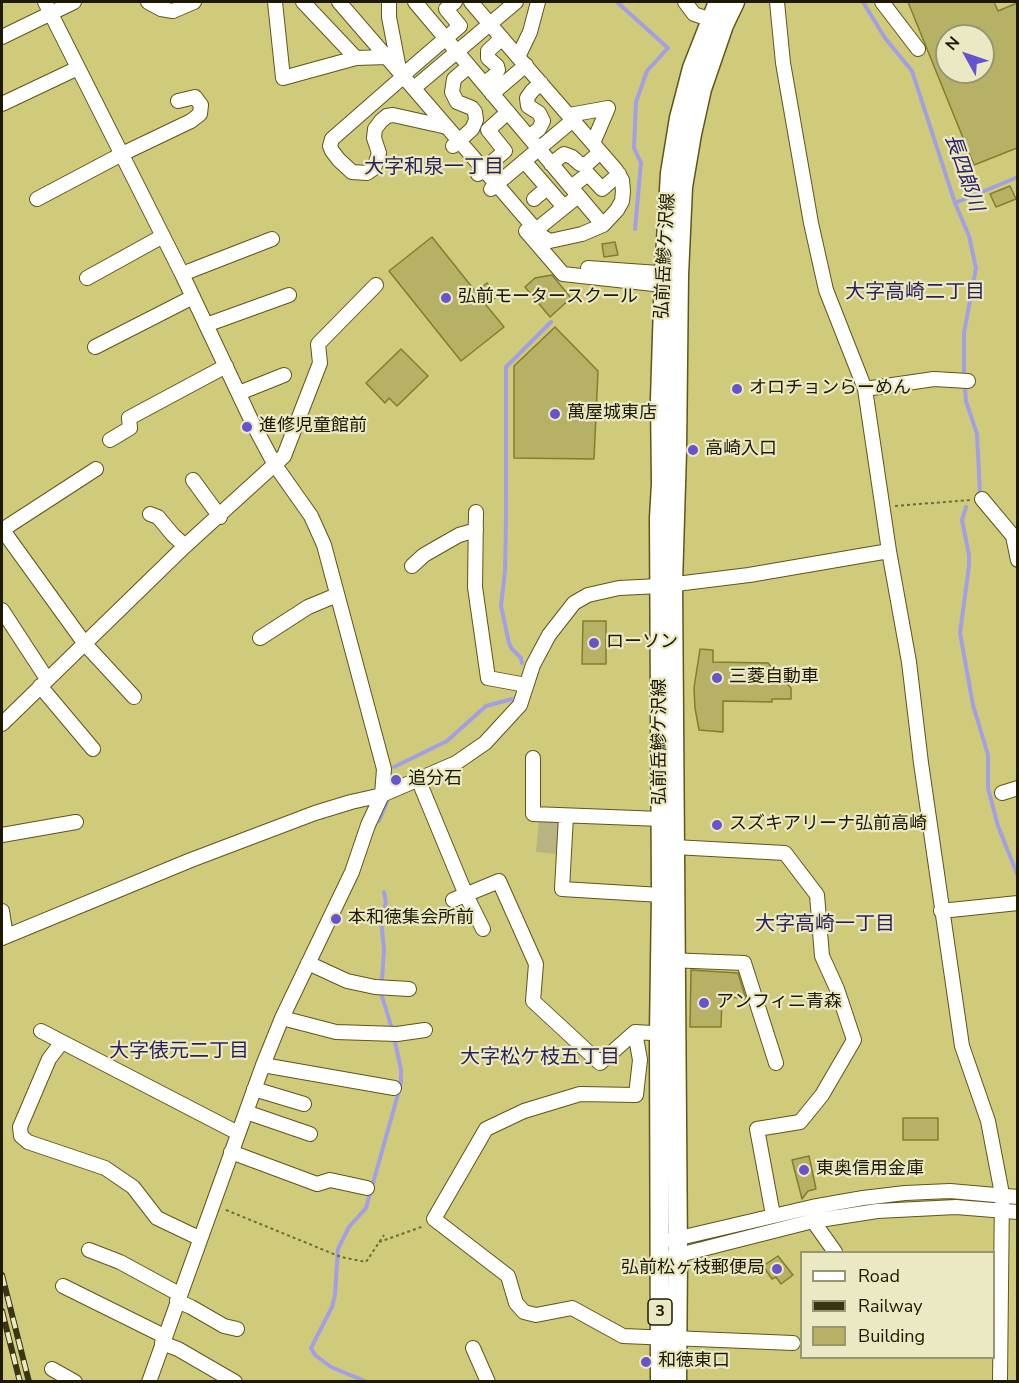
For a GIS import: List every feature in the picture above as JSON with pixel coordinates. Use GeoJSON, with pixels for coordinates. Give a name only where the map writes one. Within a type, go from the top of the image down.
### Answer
{"type":"FeatureCollection","features":[{"type":"Feature","properties":{"kind":"main road","name":"弘前岳鰺ケ沢線"},"geometry":{"type":"LineString","coordinates":[[660,1382],[669,1339],[660,1251],[668,960],[662,896],[661,819],[666,585],[660,399],[671,280],[670,173],[679,118],[692,68],[717,22],[718,2]]}},
{"type":"Feature","properties":{"kind":"main road","name":"3"},"geometry":{"type":"LineString","coordinates":[[717,22],[735,2]]}},
{"type":"Feature","properties":{"kind":"main road","name":"3"},"geometry":{"type":"LineString","coordinates":[[666,585],[674,847],[668,960]]}},
{"type":"Feature","properties":{"kind":"main road","name":"3"},"geometry":{"type":"LineString","coordinates":[[667,1034],[678,1247],[669,1339],[677,1382]]}},
{"type":"Feature","properties":{"kind":"street"},"geometry":{"type":"LineString","coordinates":[[2,37],[47,7],[74,2]]}},
{"type":"Feature","properties":{"kind":"street"},"geometry":{"type":"LineString","coordinates":[[148,2],[161,9],[173,11],[194,2]]}},
{"type":"Feature","properties":{"kind":"street"},"geometry":{"type":"LineString","coordinates":[[275,2],[283,78],[356,58],[387,57]]}},
{"type":"Feature","properties":{"kind":"street"},"geometry":{"type":"LineString","coordinates":[[303,2],[356,58]]}},
{"type":"Feature","properties":{"kind":"street"},"geometry":{"type":"LineString","coordinates":[[339,2],[459,140],[481,172],[533,233],[548,265],[562,274],[671,280]]}},
{"type":"Feature","properties":{"kind":"street"},"geometry":{"type":"LineString","coordinates":[[354,2],[362,29]]}},
{"type":"Feature","properties":{"kind":"street"},"geometry":{"type":"LineString","coordinates":[[389,2],[389,17],[402,74]]}},
{"type":"Feature","properties":{"kind":"street"},"geometry":{"type":"LineString","coordinates":[[415,2],[603,225]]}},
{"type":"Feature","properties":{"kind":"street"},"geometry":{"type":"LineString","coordinates":[[447,127],[393,115],[387,116],[375,129],[374,138],[379,153],[374,168],[367,173],[352,172],[339,160],[330,146],[332,139],[402,74],[460,26],[446,9],[455,2]]}},
{"type":"Feature","properties":{"kind":"street"},"geometry":{"type":"LineString","coordinates":[[471,2],[494,20],[502,38],[619,174],[623,191],[622,201],[611,218],[603,225],[582,234],[550,241],[533,233]]}},
{"type":"Feature","properties":{"kind":"street"},"geometry":{"type":"LineString","coordinates":[[494,20],[505,2]]}},
{"type":"Feature","properties":{"kind":"street"},"geometry":{"type":"LineString","coordinates":[[414,88],[516,2]]}},
{"type":"Feature","properties":{"kind":"street"},"geometry":{"type":"LineString","coordinates":[[488,89],[511,86],[522,61],[538,2]]}},
{"type":"Feature","properties":{"kind":"street"},"geometry":{"type":"LineString","coordinates":[[685,2],[694,14],[717,22]]}},
{"type":"Feature","properties":{"kind":"street"},"geometry":{"type":"LineString","coordinates":[[777,2],[783,63],[811,223],[826,290],[865,389],[889,551],[906,640],[941,911],[962,1046],[988,1120],[1002,1194],[998,1271],[1000,1382]]}},
{"type":"Feature","properties":{"kind":"street"},"geometry":{"type":"LineString","coordinates":[[882,2],[918,49]]}},
{"type":"Feature","properties":{"kind":"street"},"geometry":{"type":"LineString","coordinates":[[47,7],[182,274],[275,465],[311,516],[324,545],[384,769],[382,795],[368,825],[352,872],[282,1018],[263,1065],[149,1382]]}},
{"type":"Feature","properties":{"kind":"street"},"geometry":{"type":"LineString","coordinates":[[488,89],[498,70],[488,58],[488,51],[502,38]]}},
{"type":"Feature","properties":{"kind":"street"},"geometry":{"type":"LineString","coordinates":[[459,140],[472,129],[476,120],[475,112],[472,108],[457,102],[452,86],[457,76],[469,66]]}},
{"type":"Feature","properties":{"kind":"street"},"geometry":{"type":"LineString","coordinates":[[2,104],[78,68]]}},
{"type":"Feature","properties":{"kind":"street"},"geometry":{"type":"LineString","coordinates":[[529,138],[539,129],[543,121],[539,113],[528,106],[527,98],[541,83]]}},
{"type":"Feature","properties":{"kind":"street"},"geometry":{"type":"LineString","coordinates":[[37,199],[191,121],[200,114],[201,105],[195,97],[178,101]]}},
{"type":"Feature","properties":{"kind":"street"},"geometry":{"type":"LineString","coordinates":[[494,187],[539,149],[571,117],[608,108],[596,147],[587,164],[580,164],[564,154],[551,164]]}},
{"type":"Feature","properties":{"kind":"street"},"geometry":{"type":"LineString","coordinates":[[481,172],[505,151],[488,130],[508,112]]}},
{"type":"Feature","properties":{"kind":"street"},"geometry":{"type":"LineString","coordinates":[[524,161],[564,207]]}},
{"type":"Feature","properties":{"kind":"street"},"geometry":{"type":"LineString","coordinates":[[533,233],[564,207],[588,174],[602,189],[619,174]]}},
{"type":"Feature","properties":{"kind":"street"},"geometry":{"type":"LineString","coordinates":[[534,199],[547,188]]}},
{"type":"Feature","properties":{"kind":"street"},"geometry":{"type":"LineString","coordinates":[[87,278],[163,236]]}},
{"type":"Feature","properties":{"kind":"street"},"geometry":{"type":"LineString","coordinates":[[182,274],[272,239]]}},
{"type":"Feature","properties":{"kind":"street"},"geometry":{"type":"LineString","coordinates":[[2,724],[185,546],[284,456],[320,363],[318,344],[376,285]]}},
{"type":"Feature","properties":{"kind":"street"},"geometry":{"type":"LineString","coordinates":[[206,325],[289,295]]}},
{"type":"Feature","properties":{"kind":"street"},"geometry":{"type":"LineString","coordinates":[[95,347],[193,297]]}},
{"type":"Feature","properties":{"kind":"street"},"geometry":{"type":"LineString","coordinates":[[110,440],[130,428],[129,418],[226,366]]}},
{"type":"Feature","properties":{"kind":"street"},"geometry":{"type":"LineString","coordinates":[[239,393],[284,375]]}},
{"type":"Feature","properties":{"kind":"street"},"geometry":{"type":"LineString","coordinates":[[865,389],[934,379],[968,381]]}},
{"type":"Feature","properties":{"kind":"street"},"geometry":{"type":"LineString","coordinates":[[96,469],[2,530],[85,644],[134,697]]}},
{"type":"Feature","properties":{"kind":"street"},"geometry":{"type":"LineString","coordinates":[[193,480],[220,516]]}},
{"type":"Feature","properties":{"kind":"street"},"geometry":{"type":"LineString","coordinates":[[982,499],[1015,536],[1017,560]]}},
{"type":"Feature","properties":{"kind":"street"},"geometry":{"type":"LineString","coordinates":[[476,512],[475,588],[488,678],[526,685]]}},
{"type":"Feature","properties":{"kind":"street"},"geometry":{"type":"LineString","coordinates":[[150,514],[158,517],[172,535],[185,546]]}},
{"type":"Feature","properties":{"kind":"street"},"geometry":{"type":"LineString","coordinates":[[412,566],[424,555],[459,535],[476,530]]}},
{"type":"Feature","properties":{"kind":"street"},"geometry":{"type":"LineString","coordinates":[[2,911],[4,937],[190,860],[315,813],[382,795],[456,763],[485,743],[520,705],[533,665],[549,635],[574,603],[588,595],[612,589],[749,575],[889,551]]}},
{"type":"Feature","properties":{"kind":"street"},"geometry":{"type":"LineString","coordinates":[[260,638],[308,607],[338,595]]}},
{"type":"Feature","properties":{"kind":"street"},"geometry":{"type":"LineString","coordinates":[[2,610],[44,683],[93,749]]}},
{"type":"Feature","properties":{"kind":"street"},"geometry":{"type":"LineString","coordinates":[[533,758],[532,814],[661,819]]}},
{"type":"Feature","properties":{"kind":"street"},"geometry":{"type":"LineString","coordinates":[[418,779],[459,897],[483,929]]}},
{"type":"Feature","properties":{"kind":"street"},"geometry":{"type":"LineString","coordinates":[[1002,793],[1017,788]]}},
{"type":"Feature","properties":{"kind":"street"},"geometry":{"type":"LineString","coordinates":[[566,816],[561,889],[662,896]]}},
{"type":"Feature","properties":{"kind":"street"},"geometry":{"type":"LineString","coordinates":[[2,835],[76,822]]}},
{"type":"Feature","properties":{"kind":"street"},"geometry":{"type":"LineString","coordinates":[[674,847],[785,853],[817,896],[822,956],[837,989],[854,1040],[822,1095],[800,1122],[757,1129],[773,1215]]}},
{"type":"Feature","properties":{"kind":"street"},"geometry":{"type":"LineString","coordinates":[[459,897],[498,881],[536,964],[533,1001],[600,1064],[635,1032],[667,1034]]}},
{"type":"Feature","properties":{"kind":"street"},"geometry":{"type":"LineString","coordinates":[[941,911],[1017,903]]}},
{"type":"Feature","properties":{"kind":"street"},"geometry":{"type":"LineString","coordinates":[[668,960],[744,963],[776,1063]]}},
{"type":"Feature","properties":{"kind":"street"},"geometry":{"type":"LineString","coordinates":[[308,963],[347,981],[375,987],[409,989]]}},
{"type":"Feature","properties":{"kind":"street"},"geometry":{"type":"LineString","coordinates":[[282,1018],[336,1032],[393,1033],[424,1030]]}},
{"type":"Feature","properties":{"kind":"street"},"geometry":{"type":"LineString","coordinates":[[41,1031],[238,1133]]}},
{"type":"Feature","properties":{"kind":"street"},"geometry":{"type":"LineString","coordinates":[[635,1032],[640,1060],[636,1095],[580,1094],[524,1111],[486,1130],[434,1219],[508,1276],[516,1303],[524,1312],[536,1315],[572,1308],[623,1336],[793,1343]]}},
{"type":"Feature","properties":{"kind":"street"},"geometry":{"type":"LineString","coordinates":[[62,1042],[49,1059],[20,1127],[21,1136],[28,1142],[105,1168],[133,1187],[157,1218],[200,1238]]}},
{"type":"Feature","properties":{"kind":"street"},"geometry":{"type":"LineString","coordinates":[[263,1065],[394,1088]]}},
{"type":"Feature","properties":{"kind":"street"},"geometry":{"type":"LineString","coordinates":[[254,1089],[304,1104]]}},
{"type":"Feature","properties":{"kind":"street"},"geometry":{"type":"LineString","coordinates":[[246,1112],[310,1134]]}},
{"type":"Feature","properties":{"kind":"street"},"geometry":{"type":"LineString","coordinates":[[231,1152],[317,1184],[330,1180],[367,1188]]}},
{"type":"Feature","properties":{"kind":"street"},"geometry":{"type":"LineString","coordinates":[[678,1247],[773,1215],[863,1198],[950,1191],[1017,1197]]}},
{"type":"Feature","properties":{"kind":"street"},"geometry":{"type":"LineString","coordinates":[[660,1251],[877,1211],[956,1207],[1017,1212]]}},
{"type":"Feature","properties":{"kind":"street"},"geometry":{"type":"LineString","coordinates":[[813,1221],[834,1251]]}},
{"type":"Feature","properties":{"kind":"street"},"geometry":{"type":"LineString","coordinates":[[89,1250],[120,1262],[224,1326],[237,1329]]}},
{"type":"Feature","properties":{"kind":"street"},"geometry":{"type":"LineString","coordinates":[[998,1271],[1017,1271]]}},
{"type":"Feature","properties":{"kind":"street"},"geometry":{"type":"LineString","coordinates":[[63,1286],[163,1339],[234,1382]]}},
{"type":"Feature","properties":{"kind":"street"},"geometry":{"type":"LineString","coordinates":[[473,1348],[488,1382]]}},
{"type":"Feature","properties":{"kind":"street"},"geometry":{"type":"LineString","coordinates":[[52,1369],[75,1382]]}},
{"type":"Feature","properties":{"kind":"path"},"geometry":{"type":"LineString","coordinates":[[883,506],[982,499]]}},
{"type":"Feature","properties":{"kind":"path"},"geometry":{"type":"LineString","coordinates":[[212,1204],[341,1257],[366,1262],[384,1234]]}},
{"type":"Feature","properties":{"kind":"path"},"geometry":{"type":"LineString","coordinates":[[379,1242],[420,1228],[434,1219]]}},
{"type":"Feature","properties":{"kind":"shaded area"},"geometry":{"type":"Polygon","coordinates":[[[539,820],[559,821],[557,854],[536,852],[539,820]]]}},
{"type":"Feature","properties":{"kind":"building"},"geometry":{"type":"Polygon","coordinates":[[[908,2],[994,2],[998,11],[1017,3],[1017,148],[974,165],[941,84],[995,84],[995,24],[935,24],[935,69],[908,2]]]}},
{"type":"Feature","properties":{"kind":"building"},"geometry":{"type":"Polygon","coordinates":[[[1010,186],[1016,199],[996,207],[990,194],[1010,186]]]}},
{"type":"Feature","properties":{"kind":"building","name":"弘前モータースクール"},"geometry":{"type":"Polygon","coordinates":[[[432,237],[476,292],[487,283],[498,296],[486,305],[504,327],[461,361],[389,271],[432,237]]]}},
{"type":"Feature","properties":{"kind":"building"},"geometry":{"type":"Polygon","coordinates":[[[615,242],[618,255],[604,257],[602,244],[615,242]]]}},
{"type":"Feature","properties":{"kind":"building"},"geometry":{"type":"Polygon","coordinates":[[[552,275],[571,298],[550,317],[525,287],[535,278],[552,275]]]}},
{"type":"Feature","properties":{"kind":"building","name":"萬屋城東店"},"geometry":{"type":"Polygon","coordinates":[[[555,327],[598,371],[594,459],[514,458],[514,366],[555,327]]]}},
{"type":"Feature","properties":{"kind":"building"},"geometry":{"type":"Polygon","coordinates":[[[401,349],[428,376],[397,406],[389,398],[385,403],[366,383],[401,349]]]}},
{"type":"Feature","properties":{"kind":"building","name":"ローソン"},"geometry":{"type":"Polygon","coordinates":[[[583,621],[606,621],[606,664],[582,664],[583,621]]]}},
{"type":"Feature","properties":{"kind":"building"},"geometry":{"type":"Polygon","coordinates":[[[700,649],[713,650],[713,662],[768,663],[791,688],[791,699],[772,699],[772,702],[723,701],[723,732],[699,730],[694,688],[700,649]]]}},
{"type":"Feature","properties":{"kind":"building"},"geometry":{"type":"Polygon","coordinates":[[[691,970],[738,973],[746,999],[722,996],[721,1027],[690,1027],[691,970]]]}},
{"type":"Feature","properties":{"kind":"building"},"geometry":{"type":"Polygon","coordinates":[[[903,1118],[938,1118],[938,1140],[903,1140],[903,1118]]]}},
{"type":"Feature","properties":{"kind":"building","name":"東奥信用金庫"},"geometry":{"type":"Polygon","coordinates":[[[809,1156],[816,1189],[808,1191],[802,1199],[792,1160],[809,1156]]]}},
{"type":"Feature","properties":{"kind":"building"},"geometry":{"type":"Polygon","coordinates":[[[778,1256],[793,1275],[781,1284],[776,1277],[772,1279],[763,1266],[778,1256]]]}},
{"type":"Feature","properties":{"kind":"waterway"},"geometry":{"type":"LineString","coordinates":[[617,2],[668,48],[647,71],[636,102],[634,148],[641,163],[635,229]]}},
{"type":"Feature","properties":{"kind":"waterway","name":"長四郎川"},"geometry":{"type":"LineString","coordinates":[[863,2],[885,38],[912,71],[955,203],[969,236],[976,268],[964,333],[964,372]]}},
{"type":"Feature","properties":{"kind":"waterway"},"geometry":{"type":"LineString","coordinates":[[955,203],[1018,177]]}},
{"type":"Feature","properties":{"kind":"waterway"},"geometry":{"type":"LineString","coordinates":[[522,663],[521,658],[509,643],[501,606],[505,571],[506,367],[551,322]]}},
{"type":"Feature","properties":{"kind":"waterway"},"geometry":{"type":"LineString","coordinates":[[965,388],[966,401],[977,434],[980,493]]}},
{"type":"Feature","properties":{"kind":"waterway"},"geometry":{"type":"LineString","coordinates":[[966,507],[962,520],[969,566],[960,633],[973,705],[988,755],[988,788],[998,826],[1018,876]]}},
{"type":"Feature","properties":{"kind":"waterway"},"geometry":{"type":"LineString","coordinates":[[394,767],[447,741],[486,706],[512,699]]}},
{"type":"Feature","properties":{"kind":"waterway"},"geometry":{"type":"LineString","coordinates":[[379,821],[387,802]]}},
{"type":"Feature","properties":{"kind":"waterway"},"geometry":{"type":"LineString","coordinates":[[384,892],[386,902],[381,919],[384,950],[381,993],[392,1029]]}},
{"type":"Feature","properties":{"kind":"waterway"},"geometry":{"type":"LineString","coordinates":[[367,1382],[331,1367],[315,1355],[311,1348],[332,1307],[338,1249],[349,1227],[366,1208],[401,1083],[401,1070],[394,1037]]}},
{"type":"Feature","properties":{"kind":"railway"},"geometry":{"type":"LineString","coordinates":[[2,1275],[29,1382]]}},
{"type":"Feature","properties":{"kind":"railway"},"geometry":{"type":"LineString","coordinates":[[2,1311],[20,1382]]}},
{"type":"Feature","properties":{"kind":"place","name":"弘前モータースクール"},"geometry":{"type":"Point","coordinates":[446,298]}},
{"type":"Feature","properties":{"kind":"place","name":"オロチョンらーめん"},"geometry":{"type":"Point","coordinates":[737,389]}},
{"type":"Feature","properties":{"kind":"place","name":"萬屋城東店"},"geometry":{"type":"Point","coordinates":[555,414]}},
{"type":"Feature","properties":{"kind":"place","name":"進修児童館前"},"geometry":{"type":"Point","coordinates":[247,427]}},
{"type":"Feature","properties":{"kind":"place","name":"高崎入口"},"geometry":{"type":"Point","coordinates":[693,450]}},
{"type":"Feature","properties":{"kind":"place","name":"ローソン"},"geometry":{"type":"Point","coordinates":[594,643]}},
{"type":"Feature","properties":{"kind":"place","name":"三菱自動車"},"geometry":{"type":"Point","coordinates":[717,678]}},
{"type":"Feature","properties":{"kind":"place","name":"追分石"},"geometry":{"type":"Point","coordinates":[396,780]}},
{"type":"Feature","properties":{"kind":"place","name":"スズキアリーナ弘前高崎"},"geometry":{"type":"Point","coordinates":[717,825]}},
{"type":"Feature","properties":{"kind":"place","name":"本和徳集会所前"},"geometry":{"type":"Point","coordinates":[336,919]}},
{"type":"Feature","properties":{"kind":"place","name":"アンフィニ青森"},"geometry":{"type":"Point","coordinates":[704,1003]}},
{"type":"Feature","properties":{"kind":"place","name":"東奥信用金庫"},"geometry":{"type":"Point","coordinates":[804,1170]}},
{"type":"Feature","properties":{"kind":"place","name":"弘前松ヶ枝郵便局"},"geometry":{"type":"Point","coordinates":[777,1269]}},
{"type":"Feature","properties":{"kind":"place","name":"和徳東口"},"geometry":{"type":"Point","coordinates":[646,1362]}},
{"type":"Feature","properties":{"kind":"district","name":"大字和泉一丁目"},"geometry":{"type":"Point","coordinates":[434,168]}},
{"type":"Feature","properties":{"kind":"district","name":"大字高崎二丁目"},"geometry":{"type":"Point","coordinates":[915,293]}},
{"type":"Feature","properties":{"kind":"district","name":"大字高崎一丁目"},"geometry":{"type":"Point","coordinates":[825,925]}},
{"type":"Feature","properties":{"kind":"district","name":"大字俵元二丁目"},"geometry":{"type":"Point","coordinates":[179,1052]}},
{"type":"Feature","properties":{"kind":"district","name":"大字松ケ枝五丁目"},"geometry":{"type":"Point","coordinates":[540,1058]}}]}
